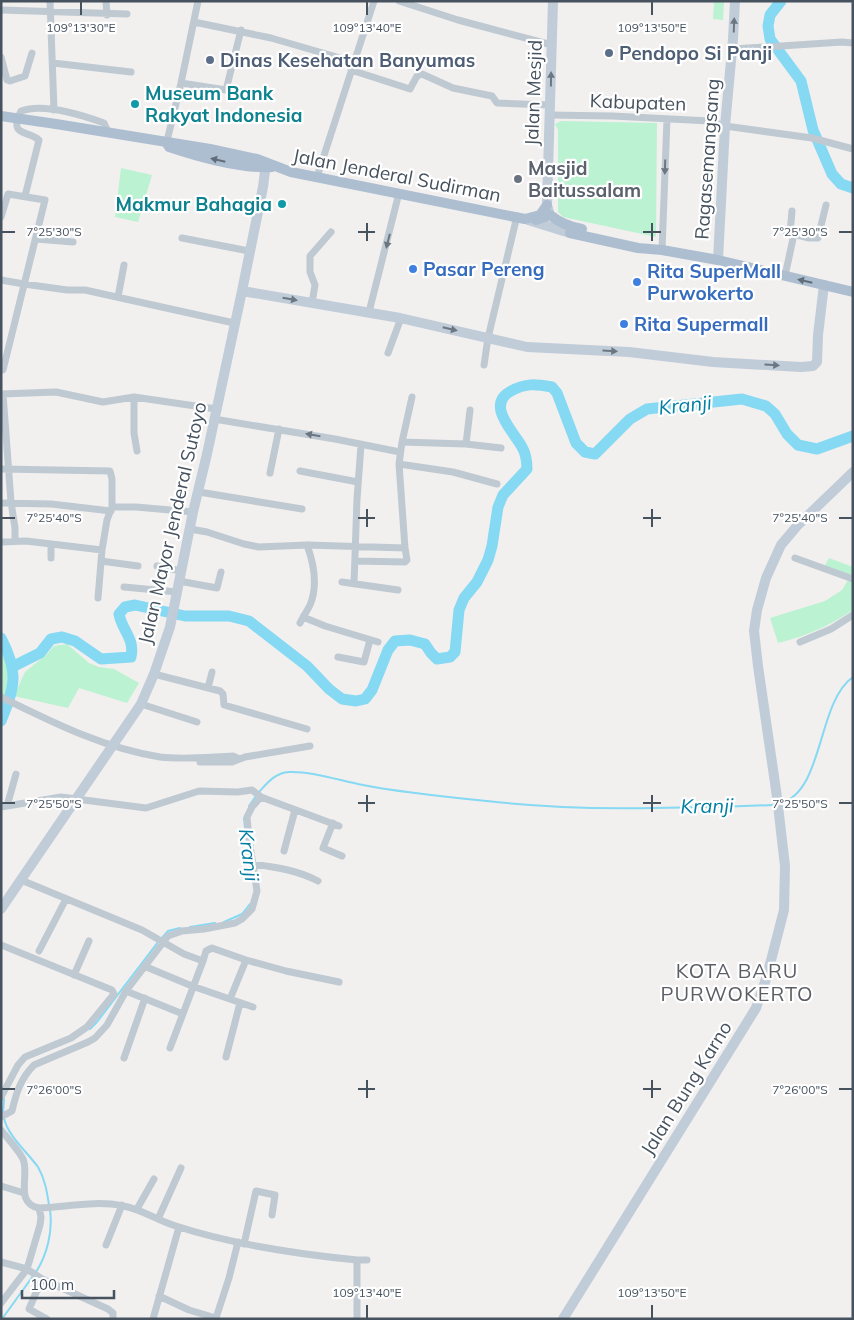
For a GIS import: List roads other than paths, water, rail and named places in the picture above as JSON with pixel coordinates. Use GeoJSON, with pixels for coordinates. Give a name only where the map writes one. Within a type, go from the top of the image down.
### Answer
{"type":"FeatureCollection","features":[{"type":"Feature","properties":{"kind":"main road","name":"Jalan Mesjid"},"geometry":{"type":"LineString","coordinates":[[548,210],[553,1]]}},
{"type":"Feature","properties":{"kind":"main road","name":"Ragasemangsang"},"geometry":{"type":"LineString","coordinates":[[718,260],[725,121],[733,49],[735,1]]}},
{"type":"Feature","properties":{"kind":"main road","name":"Jalan Jenderal Sudirman"},"geometry":{"type":"LineString","coordinates":[[1,116],[210,149],[257,159],[269,166],[317,177],[523,218],[536,220],[548,210]]}},
{"type":"Feature","properties":{"kind":"main road","name":"Jalan Mayor Jenderal Sutoyo"},"geometry":{"type":"LineString","coordinates":[[1,909],[141,704],[154,674],[170,627],[249,251],[269,166]]}},
{"type":"Feature","properties":{"kind":"main road"},"geometry":{"type":"LineString","coordinates":[[548,210],[559,222],[571,227],[649,244],[658,250]]}},
{"type":"Feature","properties":{"kind":"main road"},"geometry":{"type":"LineString","coordinates":[[523,218],[570,233],[638,248],[718,260],[853,292]]}},
{"type":"Feature","properties":{"kind":"main road"},"geometry":{"type":"LineString","coordinates":[[242,291],[401,318],[527,347],[609,350],[713,362],[802,367],[813,366],[817,362],[824,285]]}},
{"type":"Feature","properties":{"kind":"main road","name":"Jalan Bung Karno"},"geometry":{"type":"LineString","coordinates":[[563,1319],[756,1008],[767,976],[784,910],[785,866],[778,797],[754,631],[757,610],[766,578],[781,545],[797,526],[853,472]]}},
{"type":"Feature","properties":{"kind":"street"},"geometry":{"type":"LineString","coordinates":[[50,1],[54,110]]}},
{"type":"Feature","properties":{"kind":"street"},"geometry":{"type":"LineString","coordinates":[[106,1],[107,15]]}},
{"type":"Feature","properties":{"kind":"street"},"geometry":{"type":"LineString","coordinates":[[163,143],[181,83],[198,1]]}},
{"type":"Feature","properties":{"kind":"street"},"geometry":{"type":"LineString","coordinates":[[317,177],[374,1]]}},
{"type":"Feature","properties":{"kind":"street"},"geometry":{"type":"LineString","coordinates":[[399,1],[458,20],[552,45]]}},
{"type":"Feature","properties":{"kind":"street"},"geometry":{"type":"LineString","coordinates":[[1,10],[107,15],[127,14]]}},
{"type":"Feature","properties":{"kind":"street"},"geometry":{"type":"LineString","coordinates":[[194,22],[241,30],[354,62]]}},
{"type":"Feature","properties":{"kind":"street"},"geometry":{"type":"LineString","coordinates":[[181,83],[226,90],[241,30]]}},
{"type":"Feature","properties":{"kind":"street"},"geometry":{"type":"LineString","coordinates":[[733,49],[842,42],[853,43]]}},
{"type":"Feature","properties":{"kind":"street"},"geometry":{"type":"LineString","coordinates":[[1,57],[7,80],[10,81],[25,76],[32,53]]}},
{"type":"Feature","properties":{"kind":"street"},"geometry":{"type":"LineString","coordinates":[[53,63],[132,72]]}},
{"type":"Feature","properties":{"kind":"street","name":"Kabupaten"},"geometry":{"type":"LineString","coordinates":[[351,70],[410,89],[417,76],[422,74],[453,88],[492,96],[497,103],[612,116],[725,121],[853,148]]}},
{"type":"Feature","properties":{"kind":"street"},"geometry":{"type":"LineString","coordinates":[[25,196],[39,140],[20,132],[17,128],[18,116],[21,111],[26,109],[54,110],[104,123],[108,132]]}},
{"type":"Feature","properties":{"kind":"street"},"geometry":{"type":"LineString","coordinates":[[658,250],[667,119]]}},
{"type":"Feature","properties":{"kind":"street"},"geometry":{"type":"LineString","coordinates":[[369,312],[399,193]]}},
{"type":"Feature","properties":{"kind":"street"},"geometry":{"type":"LineString","coordinates":[[1,217],[8,194],[45,200],[3,370],[1,370]]}},
{"type":"Feature","properties":{"kind":"street"},"geometry":{"type":"LineString","coordinates":[[790,233],[818,238],[826,205]]}},
{"type":"Feature","properties":{"kind":"street"},"geometry":{"type":"LineString","coordinates":[[785,276],[792,211]]}},
{"type":"Feature","properties":{"kind":"street"},"geometry":{"type":"LineString","coordinates":[[484,365],[488,338],[523,218]]}},
{"type":"Feature","properties":{"kind":"street"},"geometry":{"type":"LineString","coordinates":[[312,303],[315,285],[310,272],[310,256],[331,232]]}},
{"type":"Feature","properties":{"kind":"street"},"geometry":{"type":"LineString","coordinates":[[182,238],[249,251]]}},
{"type":"Feature","properties":{"kind":"street"},"geometry":{"type":"LineString","coordinates":[[36,239],[72,242]]}},
{"type":"Feature","properties":{"kind":"street"},"geometry":{"type":"LineString","coordinates":[[118,297],[124,264]]}},
{"type":"Feature","properties":{"kind":"street"},"geometry":{"type":"LineString","coordinates":[[1,280],[66,290],[85,290],[234,324]]}},
{"type":"Feature","properties":{"kind":"street"},"geometry":{"type":"LineString","coordinates":[[388,353],[401,318]]}},
{"type":"Feature","properties":{"kind":"street"},"geometry":{"type":"LineString","coordinates":[[15,541],[15,528],[5,469],[2,394],[56,392],[103,402],[134,397],[279,429],[400,452]]}},
{"type":"Feature","properties":{"kind":"street"},"geometry":{"type":"LineString","coordinates":[[134,397],[134,433],[137,451]]}},
{"type":"Feature","properties":{"kind":"street"},"geometry":{"type":"LineString","coordinates":[[355,561],[405,562],[407,560],[399,464],[412,397]]}},
{"type":"Feature","properties":{"kind":"street"},"geometry":{"type":"LineString","coordinates":[[466,444],[470,410]]}},
{"type":"Feature","properties":{"kind":"street"},"geometry":{"type":"LineString","coordinates":[[270,473],[279,429]]}},
{"type":"Feature","properties":{"kind":"street"},"geometry":{"type":"LineString","coordinates":[[402,442],[466,444],[501,448]]}},
{"type":"Feature","properties":{"kind":"street"},"geometry":{"type":"LineString","coordinates":[[354,584],[361,445]]}},
{"type":"Feature","properties":{"kind":"street"},"geometry":{"type":"LineString","coordinates":[[399,464],[453,472],[497,484]]}},
{"type":"Feature","properties":{"kind":"street"},"geometry":{"type":"LineString","coordinates":[[5,469],[110,471],[112,474],[112,509],[102,550],[98,598]]}},
{"type":"Feature","properties":{"kind":"street"},"geometry":{"type":"LineString","coordinates":[[300,471],[358,482]]}},
{"type":"Feature","properties":{"kind":"street"},"geometry":{"type":"LineString","coordinates":[[198,492],[302,509]]}},
{"type":"Feature","properties":{"kind":"street"},"geometry":{"type":"LineString","coordinates":[[1,503],[51,504],[112,509],[136,507],[193,512]]}},
{"type":"Feature","properties":{"kind":"street"},"geometry":{"type":"LineString","coordinates":[[190,529],[259,547],[307,545],[405,548]]}},
{"type":"Feature","properties":{"kind":"street"},"geometry":{"type":"LineString","coordinates":[[1,542],[15,541],[102,550]]}},
{"type":"Feature","properties":{"kind":"street"},"geometry":{"type":"LineString","coordinates":[[51,544],[51,558]]}},
{"type":"Feature","properties":{"kind":"street"},"geometry":{"type":"LineString","coordinates":[[307,545],[314,569],[314,590],[310,604],[301,620],[374,641],[364,662],[338,657]]}},
{"type":"Feature","properties":{"kind":"street"},"geometry":{"type":"LineString","coordinates":[[795,558],[853,579]]}},
{"type":"Feature","properties":{"kind":"street"},"geometry":{"type":"LineString","coordinates":[[101,561],[138,566]]}},
{"type":"Feature","properties":{"kind":"street"},"geometry":{"type":"LineString","coordinates":[[157,566],[217,588],[221,572]]}},
{"type":"Feature","properties":{"kind":"street"},"geometry":{"type":"LineString","coordinates":[[342,582],[398,590]]}},
{"type":"Feature","properties":{"kind":"street"},"geometry":{"type":"LineString","coordinates":[[124,587],[177,593]]}},
{"type":"Feature","properties":{"kind":"street"},"geometry":{"type":"LineString","coordinates":[[800,642],[853,616]]}},
{"type":"Feature","properties":{"kind":"street"},"geometry":{"type":"LineString","coordinates":[[208,688],[212,672]]}},
{"type":"Feature","properties":{"kind":"street"},"geometry":{"type":"LineString","coordinates":[[154,674],[222,692],[224,705],[307,729]]}},
{"type":"Feature","properties":{"kind":"street"},"geometry":{"type":"LineString","coordinates":[[1,697],[112,748],[151,758],[186,763],[232,762],[239,758],[310,746]]}},
{"type":"Feature","properties":{"kind":"street"},"geometry":{"type":"LineString","coordinates":[[141,704],[197,722]]}},
{"type":"Feature","properties":{"kind":"street"},"geometry":{"type":"LineString","coordinates":[[4,807],[16,774]]}},
{"type":"Feature","properties":{"kind":"street"},"geometry":{"type":"LineString","coordinates":[[4,807],[56,797],[78,798],[146,808],[199,791],[238,792],[252,790],[259,795],[295,810],[336,824],[323,848],[342,856]]}},
{"type":"Feature","properties":{"kind":"street"},"geometry":{"type":"LineString","coordinates":[[2,1117],[12,1111],[20,1084],[34,1065],[68,1052],[95,1038],[107,1025],[126,991],[161,941],[174,933],[226,926],[242,919],[252,909],[257,891],[247,817],[259,795]]}},
{"type":"Feature","properties":{"kind":"street"},"geometry":{"type":"LineString","coordinates":[[284,851],[295,810]]}},
{"type":"Feature","properties":{"kind":"street"},"geometry":{"type":"LineString","coordinates":[[252,864],[288,869],[318,881]]}},
{"type":"Feature","properties":{"kind":"street"},"geometry":{"type":"LineString","coordinates":[[20,880],[142,930],[184,954],[203,961]]}},
{"type":"Feature","properties":{"kind":"street"},"geometry":{"type":"LineString","coordinates":[[39,951],[66,900]]}},
{"type":"Feature","properties":{"kind":"street"},"geometry":{"type":"LineString","coordinates":[[74,975],[89,941]]}},
{"type":"Feature","properties":{"kind":"street"},"geometry":{"type":"LineString","coordinates":[[1,945],[114,991],[113,997],[87,1027],[71,1038],[25,1057],[18,1064],[1,1097]]}},
{"type":"Feature","properties":{"kind":"street"},"geometry":{"type":"LineString","coordinates":[[170,1048],[206,951],[212,948],[286,971],[339,982]]}},
{"type":"Feature","properties":{"kind":"street"},"geometry":{"type":"LineString","coordinates":[[230,999],[246,960]]}},
{"type":"Feature","properties":{"kind":"street"},"geometry":{"type":"LineString","coordinates":[[144,966],[192,986],[252,1007]]}},
{"type":"Feature","properties":{"kind":"street"},"geometry":{"type":"LineString","coordinates":[[126,991],[183,1014]]}},
{"type":"Feature","properties":{"kind":"street"},"geometry":{"type":"LineString","coordinates":[[124,1058],[145,998]]}},
{"type":"Feature","properties":{"kind":"street"},"geometry":{"type":"LineString","coordinates":[[226,1057],[240,1003]]}},
{"type":"Feature","properties":{"kind":"street"},"geometry":{"type":"LineString","coordinates":[[1,1130],[24,1162],[24,1193],[27,1201],[39,1208],[98,1204],[122,1205],[137,1209],[179,1227],[241,1243],[367,1260]]}},
{"type":"Feature","properties":{"kind":"street"},"geometry":{"type":"LineString","coordinates":[[158,1219],[181,1168]]}},
{"type":"Feature","properties":{"kind":"street"},"geometry":{"type":"LineString","coordinates":[[137,1209],[154,1179]]}},
{"type":"Feature","properties":{"kind":"street"},"geometry":{"type":"LineString","coordinates":[[1,1186],[24,1193]]}},
{"type":"Feature","properties":{"kind":"street"},"geometry":{"type":"LineString","coordinates":[[159,1296],[189,1310],[212,1318],[219,1318],[229,1278],[256,1191],[275,1195],[272,1215]]}},
{"type":"Feature","properties":{"kind":"street"},"geometry":{"type":"LineString","coordinates":[[106,1246],[122,1205]]}},
{"type":"Feature","properties":{"kind":"street"},"geometry":{"type":"LineString","coordinates":[[1,1303],[4,1295],[30,1270],[40,1225],[39,1208]]}},
{"type":"Feature","properties":{"kind":"street"},"geometry":{"type":"LineString","coordinates":[[153,1319],[179,1227]]}},
{"type":"Feature","properties":{"kind":"street"},"geometry":{"type":"LineString","coordinates":[[357,1260],[357,1319]]}},
{"type":"Feature","properties":{"kind":"street"},"geometry":{"type":"LineString","coordinates":[[1,1262],[30,1270],[40,1278],[108,1309],[113,1313],[113,1319]]}},
{"type":"Feature","properties":{"kind":"street"},"geometry":{"type":"LineString","coordinates":[[40,1278],[29,1309],[47,1319]]}},
{"type":"Feature","properties":{"kind":"waterway","name":"Kranji"},"geometry":{"type":"LineString","coordinates":[[781,1],[770,15],[768,26],[770,39],[801,81],[813,130],[832,174],[841,184],[853,188]]}},
{"type":"Feature","properties":{"kind":"waterway","name":"Kranji"},"geometry":{"type":"LineString","coordinates":[[12,667],[40,653],[51,639],[62,637],[75,641],[101,659],[131,657],[130,640],[119,614],[125,607],[135,605],[185,616],[229,616],[249,621],[307,666],[329,689],[342,699],[356,701],[365,699],[372,690],[388,650],[395,641],[410,640],[425,644],[437,659],[450,657],[455,652],[459,610],[464,598],[477,582],[488,560],[498,507],[503,495],[527,469],[523,450],[501,411],[504,397],[511,391],[526,385],[552,387],[557,393],[576,443],[585,452],[595,454],[630,419],[647,409],[742,399],[766,406],[775,414],[787,434],[798,445],[817,449],[853,436]]}},
{"type":"Feature","properties":{"kind":"waterway"},"geometry":{"type":"LineString","coordinates":[[1,638],[13,670],[12,689],[1,721]]}},
{"type":"Feature","properties":{"kind":"waterway","name":"Kranji"},"geometry":{"type":"LineString","coordinates":[[781,803],[795,795],[805,782],[833,706],[841,689],[853,677]]}},
{"type":"Feature","properties":{"kind":"waterway","name":"Kranji"},"geometry":{"type":"LineString","coordinates":[[259,792],[276,776],[289,772],[298,772],[394,790],[559,807],[630,808],[774,805]]}},
{"type":"Feature","properties":{"kind":"waterway","name":"Kranji"},"geometry":{"type":"LineString","coordinates":[[249,806],[256,796]]}},
{"type":"Feature","properties":{"kind":"waterway","name":"Kranji"},"geometry":{"type":"LineString","coordinates":[[244,818],[245,828]]}},
{"type":"Feature","properties":{"kind":"waterway","name":"Kranji"},"geometry":{"type":"LineString","coordinates":[[224,922],[242,914],[250,904]]}},
{"type":"Feature","properties":{"kind":"waterway","name":"Kranji"},"geometry":{"type":"LineString","coordinates":[[190,927],[215,923]]}},
{"type":"Feature","properties":{"kind":"waterway","name":"Kranji"},"geometry":{"type":"LineString","coordinates":[[161,939],[168,931],[180,928]]}},
{"type":"Feature","properties":{"kind":"waterway","name":"Kranji"},"geometry":{"type":"LineString","coordinates":[[90,1029],[158,942]]}},
{"type":"Feature","properties":{"kind":"waterway","name":"Kranji"},"geometry":{"type":"LineString","coordinates":[[3,1114],[4,1099]]}},
{"type":"Feature","properties":{"kind":"waterway","name":"Kranji"},"geometry":{"type":"LineString","coordinates":[[4,1118],[13,1137],[38,1167],[49,1205]]}},
{"type":"Feature","properties":{"kind":"waterway","name":"Kranji"},"geometry":{"type":"LineString","coordinates":[[36,1272],[48,1242],[51,1226],[50,1210]]}},
{"type":"Feature","properties":{"kind":"waterway","name":"Kranji"},"geometry":{"type":"LineString","coordinates":[[2,1319],[33,1276]]}},
{"type":"Feature","properties":{"kind":"place","name":"Pendopo Si Panji"},"geometry":{"type":"Point","coordinates":[609,53]}},
{"type":"Feature","properties":{"kind":"place","name":"Dinas Kesehatan Banyumas"},"geometry":{"type":"Point","coordinates":[210,60]}},
{"type":"Feature","properties":{"kind":"place","name":"Museum Bank Rakyat Indonesia"},"geometry":{"type":"Point","coordinates":[135,104]}},
{"type":"Feature","properties":{"kind":"place","name":"Masjid Baitussalam"},"geometry":{"type":"Point","coordinates":[518,179]}},
{"type":"Feature","properties":{"kind":"place","name":"Makmur Bahagia"},"geometry":{"type":"Point","coordinates":[282,204]}},
{"type":"Feature","properties":{"kind":"place","name":"Pasar Pereng"},"geometry":{"type":"Point","coordinates":[413,269]}},
{"type":"Feature","properties":{"kind":"place","name":"Rita SuperMall Purwokerto"},"geometry":{"type":"Point","coordinates":[637,282]}},
{"type":"Feature","properties":{"kind":"place","name":"Rita Supermall"},"geometry":{"type":"Point","coordinates":[624,324]}},
{"type":"Feature","properties":{"kind":"district","name":"KOTA BARU PURWOKERTO"},"geometry":{"type":"Point","coordinates":[737,982]}}]}
